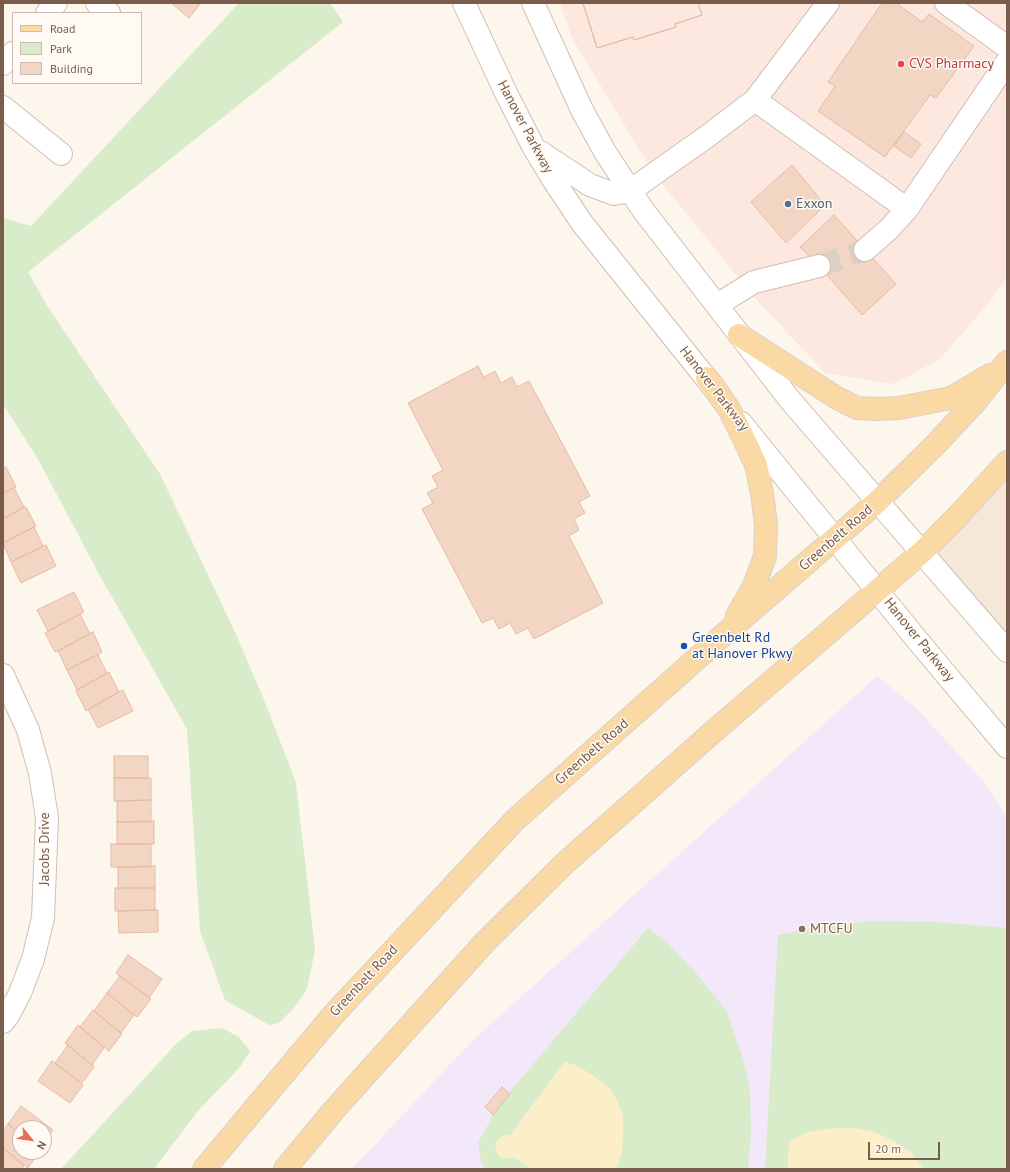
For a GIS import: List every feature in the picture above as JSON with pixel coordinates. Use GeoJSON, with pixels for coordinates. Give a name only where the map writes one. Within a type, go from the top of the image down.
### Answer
{"type":"FeatureCollection","features":[{"type":"Feature","properties":{"kind":"main road"},"geometry":{"type":"LineString","coordinates":[[740,335],[830,394],[857,408],[878,410],[951,398],[1005,365]]}},
{"type":"Feature","properties":{"kind":"main road","name":"Greenbelt Road"},"geometry":{"type":"LineString","coordinates":[[204,1169],[334,1014],[515,820],[728,631],[877,502],[938,443],[1005,365]]}},
{"type":"Feature","properties":{"kind":"main road"},"geometry":{"type":"LineString","coordinates":[[706,378],[729,409],[756,465],[762,493],[766,525],[765,556],[754,586],[728,631]]}},
{"type":"Feature","properties":{"kind":"main road"},"geometry":{"type":"LineString","coordinates":[[285,1169],[334,1110],[480,948],[564,864],[713,732],[922,552],[957,517],[1007,462]]}},
{"type":"Feature","properties":{"kind":"street"},"geometry":{"type":"LineString","coordinates":[[48,12],[56,3]]}},
{"type":"Feature","properties":{"kind":"street"},"geometry":{"type":"LineString","coordinates":[[97,3],[108,12]]}},
{"type":"Feature","properties":{"kind":"street","name":"Hanover Parkway"},"geometry":{"type":"LineString","coordinates":[[464,3],[482,45],[534,148],[582,224],[706,378],[770,461],[1007,747]]}},
{"type":"Feature","properties":{"kind":"street"},"geometry":{"type":"LineString","coordinates":[[532,3],[582,110],[605,152],[677,256],[717,305],[790,400],[1007,650]]}},
{"type":"Feature","properties":{"kind":"street"},"geometry":{"type":"LineString","coordinates":[[534,148],[590,185],[614,194],[630,190],[709,135],[755,100],[828,3]]}},
{"type":"Feature","properties":{"kind":"street"},"geometry":{"type":"LineString","coordinates":[[946,3],[1007,47]]}},
{"type":"Feature","properties":{"kind":"street"},"geometry":{"type":"LineString","coordinates":[[3,64],[12,54]]}},
{"type":"Feature","properties":{"kind":"street"},"geometry":{"type":"LineString","coordinates":[[865,250],[889,229],[907,209],[1004,72]]}},
{"type":"Feature","properties":{"kind":"street"},"geometry":{"type":"LineString","coordinates":[[755,100],[907,209]]}},
{"type":"Feature","properties":{"kind":"street"},"geometry":{"type":"LineString","coordinates":[[3,107],[61,154]]}},
{"type":"Feature","properties":{"kind":"street"},"geometry":{"type":"LineString","coordinates":[[717,305],[754,282],[819,266]]}},
{"type":"Feature","properties":{"kind":"street","name":"Jacobs Drive"},"geometry":{"type":"LineString","coordinates":[[3,675],[28,730],[40,773],[47,818],[42,918],[33,959],[20,993],[8,1016],[3,1022]]}},
{"type":"Feature","properties":{"kind":"shaded area"},"geometry":{"type":"Polygon","coordinates":[[[560,3],[1007,3],[1007,278],[991,300],[939,360],[893,384],[825,373],[756,299],[654,174],[572,38],[560,3]]]}},
{"type":"Feature","properties":{"kind":"shaded area"},"geometry":{"type":"Polygon","coordinates":[[[1007,462],[1007,651],[922,552],[1007,462]]]}},
{"type":"Feature","properties":{"kind":"shaded area","name":"MTCFU"},"geometry":{"type":"Polygon","coordinates":[[[877,676],[916,708],[986,784],[1007,817],[1007,1169],[352,1169],[472,1041],[877,676]]]}},
{"type":"Feature","properties":{"kind":"green space"},"geometry":{"type":"Polygon","coordinates":[[[239,3],[330,3],[343,22],[28,272],[46,304],[160,474],[235,632],[265,702],[296,783],[315,950],[307,989],[294,1008],[279,1023],[269,1025],[225,1000],[200,931],[187,729],[100,576],[38,459],[3,404],[3,218],[31,226],[239,3]]]}},
{"type":"Feature","properties":{"kind":"green space"},"geometry":{"type":"Polygon","coordinates":[[[872,921],[938,922],[1007,928],[1007,1169],[925,1169],[910,1152],[892,1140],[874,1132],[855,1128],[838,1128],[808,1132],[789,1142],[788,1169],[765,1169],[778,935],[826,926],[872,921]]]}},
{"type":"Feature","properties":{"kind":"green space"},"geometry":{"type":"Polygon","coordinates":[[[648,928],[667,943],[696,973],[726,1010],[743,1059],[750,1091],[751,1136],[748,1169],[616,1169],[622,1152],[565,1062],[510,1135],[514,1157],[531,1169],[486,1169],[482,1165],[478,1143],[498,1106],[648,928]]]}},
{"type":"Feature","properties":{"kind":"green space"},"geometry":{"type":"Polygon","coordinates":[[[222,1028],[239,1037],[250,1051],[240,1067],[198,1111],[154,1169],[61,1169],[176,1044],[192,1031],[222,1028]]]}},
{"type":"Feature","properties":{"kind":"sand"},"geometry":{"type":"Polygon","coordinates":[[[565,1062],[578,1066],[595,1077],[609,1088],[617,1100],[623,1116],[623,1134],[622,1152],[616,1169],[531,1169],[514,1157],[506,1159],[499,1156],[495,1150],[497,1141],[503,1135],[511,1135],[565,1062]]]}},
{"type":"Feature","properties":{"kind":"sand"},"geometry":{"type":"Polygon","coordinates":[[[838,1128],[855,1128],[874,1132],[892,1140],[910,1152],[925,1169],[788,1169],[789,1142],[808,1132],[838,1128]]]}},
{"type":"Feature","properties":{"kind":"building"},"geometry":{"type":"Polygon","coordinates":[[[171,3],[201,3],[189,18],[171,3]]]}},
{"type":"Feature","properties":{"kind":"building"},"geometry":{"type":"Polygon","coordinates":[[[583,3],[698,3],[702,15],[675,24],[676,27],[634,40],[633,37],[597,48],[583,3]]]}},
{"type":"Feature","properties":{"kind":"building"},"geometry":{"type":"Polygon","coordinates":[[[583,3],[698,3],[702,15],[675,24],[676,27],[634,40],[633,37],[597,48],[583,3]]]}},
{"type":"Feature","properties":{"kind":"building","name":"CVS Pharmacy"},"geometry":{"type":"Polygon","coordinates":[[[882,3],[896,3],[922,22],[929,14],[974,46],[936,98],[930,95],[885,157],[818,111],[835,86],[828,82],[882,3]]]}},
{"type":"Feature","properties":{"kind":"building"},"geometry":{"type":"Polygon","coordinates":[[[904,132],[921,144],[911,158],[894,146],[904,132]]]}},
{"type":"Feature","properties":{"kind":"building","name":"Exxon"},"geometry":{"type":"Polygon","coordinates":[[[792,165],[825,205],[786,243],[751,202],[792,165]]]}},
{"type":"Feature","properties":{"kind":"building"},"geometry":{"type":"Polygon","coordinates":[[[834,215],[896,284],[862,315],[819,266],[800,247],[834,215]]]}},
{"type":"Feature","properties":{"kind":"building"},"geometry":{"type":"Polygon","coordinates":[[[478,366],[484,377],[495,371],[501,383],[512,377],[517,387],[529,381],[590,496],[579,502],[585,513],[574,519],[579,530],[569,536],[603,603],[534,639],[528,628],[516,634],[510,623],[499,629],[493,618],[482,623],[422,509],[433,503],[427,493],[438,487],[432,476],[443,470],[408,403],[478,366]]]}},
{"type":"Feature","properties":{"kind":"building"},"geometry":{"type":"Polygon","coordinates":[[[6,467],[16,487],[3,493],[3,469],[6,467]]]}},
{"type":"Feature","properties":{"kind":"building"},"geometry":{"type":"Polygon","coordinates":[[[14,488],[24,507],[3,519],[3,493],[14,488]]]}},
{"type":"Feature","properties":{"kind":"building"},"geometry":{"type":"Polygon","coordinates":[[[26,507],[36,526],[3,543],[3,519],[26,507]]]}},
{"type":"Feature","properties":{"kind":"building"},"geometry":{"type":"Polygon","coordinates":[[[34,527],[43,546],[11,562],[3,543],[34,527]]]}},
{"type":"Feature","properties":{"kind":"building"},"geometry":{"type":"Polygon","coordinates":[[[46,545],[56,566],[21,583],[11,562],[46,545]]]}},
{"type":"Feature","properties":{"kind":"building"},"geometry":{"type":"Polygon","coordinates":[[[74,592],[84,612],[48,631],[37,610],[74,592]]]}},
{"type":"Feature","properties":{"kind":"building"},"geometry":{"type":"Polygon","coordinates":[[[80,614],[90,634],[55,652],[45,633],[80,614]]]}},
{"type":"Feature","properties":{"kind":"building"},"geometry":{"type":"Polygon","coordinates":[[[93,632],[102,652],[67,670],[58,651],[93,632]]]}},
{"type":"Feature","properties":{"kind":"building"},"geometry":{"type":"Polygon","coordinates":[[[98,655],[107,673],[77,690],[67,670],[98,655]]]}},
{"type":"Feature","properties":{"kind":"building"},"geometry":{"type":"Polygon","coordinates":[[[109,672],[119,692],[86,711],[76,691],[109,672]]]}},
{"type":"Feature","properties":{"kind":"building"},"geometry":{"type":"Polygon","coordinates":[[[123,690],[133,711],[98,728],[88,709],[123,690]]]}},
{"type":"Feature","properties":{"kind":"building"},"geometry":{"type":"Polygon","coordinates":[[[114,756],[148,756],[148,778],[114,778],[114,756]]]}},
{"type":"Feature","properties":{"kind":"building"},"geometry":{"type":"Polygon","coordinates":[[[114,778],[151,778],[151,800],[114,801],[114,778]]]}},
{"type":"Feature","properties":{"kind":"building"},"geometry":{"type":"Polygon","coordinates":[[[151,800],[151,822],[117,822],[117,801],[151,800]]]}},
{"type":"Feature","properties":{"kind":"building"},"geometry":{"type":"Polygon","coordinates":[[[154,821],[154,844],[117,844],[117,822],[154,821]]]}},
{"type":"Feature","properties":{"kind":"building"},"geometry":{"type":"Polygon","coordinates":[[[111,844],[151,844],[151,867],[111,867],[111,844]]]}},
{"type":"Feature","properties":{"kind":"building"},"geometry":{"type":"Polygon","coordinates":[[[155,866],[155,888],[118,888],[118,867],[155,866]]]}},
{"type":"Feature","properties":{"kind":"building"},"geometry":{"type":"Polygon","coordinates":[[[115,888],[155,888],[155,910],[115,911],[115,888]]]}},
{"type":"Feature","properties":{"kind":"building"},"geometry":{"type":"Polygon","coordinates":[[[158,910],[158,932],[119,933],[118,911],[158,910]]]}},
{"type":"Feature","properties":{"kind":"building"},"geometry":{"type":"Polygon","coordinates":[[[128,955],[162,979],[149,998],[116,973],[128,955]]]}},
{"type":"Feature","properties":{"kind":"building"},"geometry":{"type":"Polygon","coordinates":[[[120,976],[151,999],[137,1017],[107,993],[120,976]]]}},
{"type":"Feature","properties":{"kind":"building"},"geometry":{"type":"Polygon","coordinates":[[[107,993],[134,1015],[121,1033],[94,1011],[107,993]]]}},
{"type":"Feature","properties":{"kind":"building"},"geometry":{"type":"Polygon","coordinates":[[[93,1010],[122,1034],[109,1051],[80,1027],[93,1010]]]}},
{"type":"Feature","properties":{"kind":"building"},"geometry":{"type":"Polygon","coordinates":[[[78,1025],[104,1048],[92,1065],[65,1043],[78,1025]]]}},
{"type":"Feature","properties":{"kind":"building"},"geometry":{"type":"Polygon","coordinates":[[[68,1045],[94,1067],[82,1083],[55,1063],[68,1045]]]}},
{"type":"Feature","properties":{"kind":"building"},"geometry":{"type":"Polygon","coordinates":[[[52,1061],[83,1085],[70,1103],[38,1081],[52,1061]]]}},
{"type":"Feature","properties":{"kind":"building"},"geometry":{"type":"Polygon","coordinates":[[[502,1087],[510,1094],[493,1115],[485,1107],[502,1087]]]}},
{"type":"Feature","properties":{"kind":"building"},"geometry":{"type":"Polygon","coordinates":[[[21,1106],[40,1120],[12,1120],[12,1127],[8,1124],[21,1106]]]}},
{"type":"Feature","properties":{"kind":"building"},"geometry":{"type":"Polygon","coordinates":[[[8,1124],[12,1127],[12,1155],[3,1148],[3,1131],[8,1124]]]}},
{"type":"Feature","properties":{"kind":"building"},"geometry":{"type":"Polygon","coordinates":[[[3,1148],[12,1156],[12,1160],[17,1160],[24,1166],[22,1169],[3,1169],[3,1148]]]}},
{"type":"Feature","properties":{"kind":"building"},"geometry":{"type":"Polygon","coordinates":[[[18,1160],[34,1160],[28,1168],[18,1160]]]}},
{"type":"Feature","properties":{"kind":"tunnel"},"geometry":{"type":"LineString","coordinates":[[819,266],[865,250]]}},
{"type":"Feature","properties":{"kind":"place","name":"CVS Pharmacy"},"geometry":{"type":"Point","coordinates":[901,64]}},
{"type":"Feature","properties":{"kind":"place","name":"Exxon"},"geometry":{"type":"Point","coordinates":[788,204]}},
{"type":"Feature","properties":{"kind":"place","name":"Greenbelt Rd at Hanover Pkwy"},"geometry":{"type":"Point","coordinates":[684,646]}},
{"type":"Feature","properties":{"kind":"place","name":"MTCFU"},"geometry":{"type":"Point","coordinates":[802,929]}}]}
